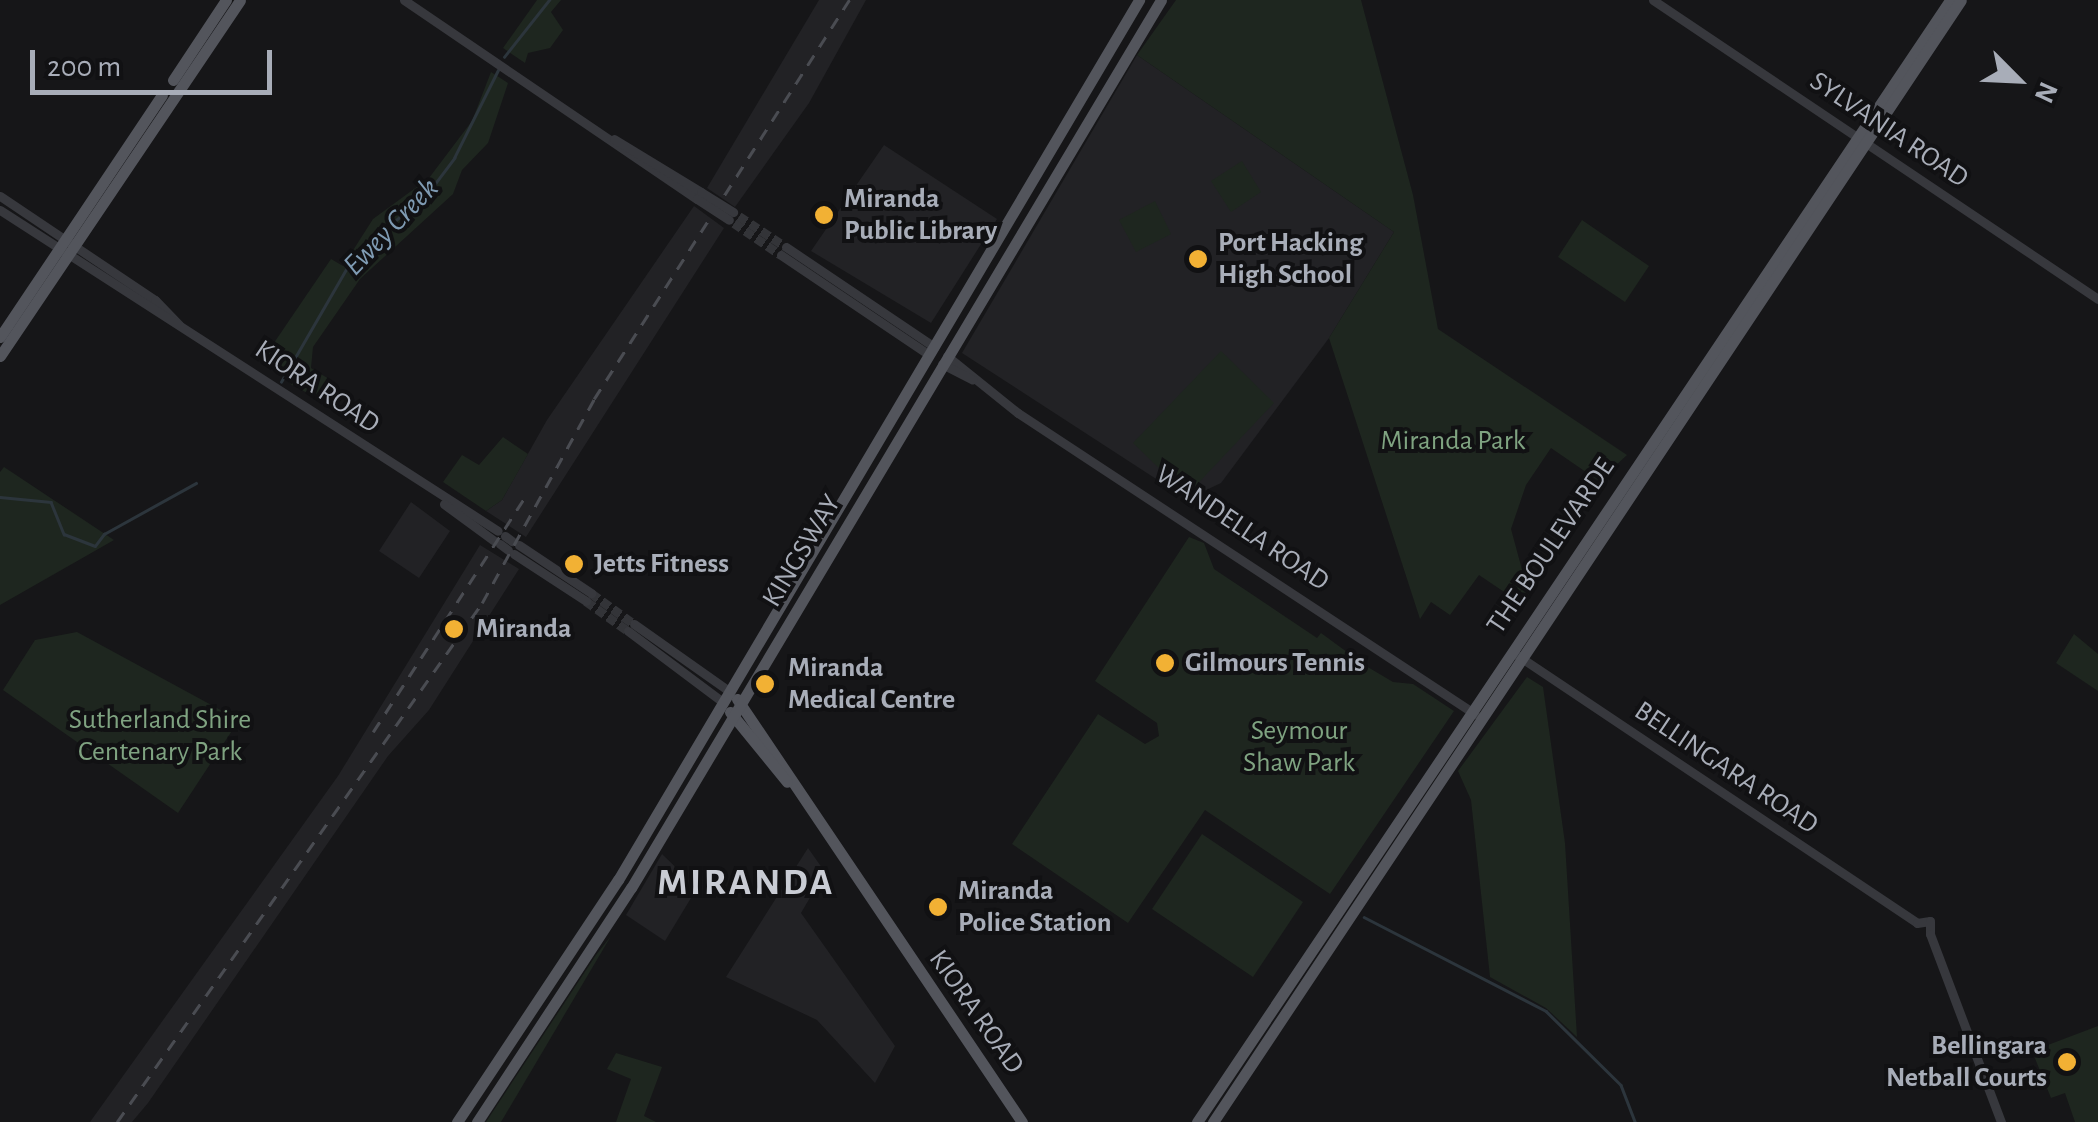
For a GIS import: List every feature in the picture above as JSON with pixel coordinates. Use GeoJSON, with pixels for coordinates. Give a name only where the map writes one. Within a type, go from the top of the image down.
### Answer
{"type":"FeatureCollection","features":[{"type":"Feature","properties":{"kind":"main road"},"geometry":{"type":"LineString","coordinates":[[0,356],[226,0]]}},
{"type":"Feature","properties":{"kind":"main road"},"geometry":{"type":"LineString","coordinates":[[0,337],[240,0]]}},
{"type":"Feature","properties":{"kind":"main road","name":"KINGSWAY"},"geometry":{"type":"LineString","coordinates":[[457,1122],[612,889],[1138,0]]}},
{"type":"Feature","properties":{"kind":"main road","name":"KINGSWAY"},"geometry":{"type":"LineString","coordinates":[[477,1122],[625,898],[1093,106],[1160,0]]}},
{"type":"Feature","properties":{"kind":"main road","name":"THE BOULEVARDE"},"geometry":{"type":"LineString","coordinates":[[1213,1122],[1522,658],[1950,0]]}},
{"type":"Feature","properties":{"kind":"main road","name":"THE BOULEVARDE"},"geometry":{"type":"LineString","coordinates":[[1198,1122],[1510,650],[1960,0]]}},
{"type":"Feature","properties":{"kind":"main road"},"geometry":{"type":"LineString","coordinates":[[1080,98],[1093,106]]}},
{"type":"Feature","properties":{"kind":"main road","name":"WANDELLA ROAD"},"geometry":{"type":"LineString","coordinates":[[932,351],[944,360]]}},
{"type":"Feature","properties":{"kind":"main road","name":"KIORA ROAD"},"geometry":{"type":"LineString","coordinates":[[726,696],[741,703],[787,782],[1022,1122]]}},
{"type":"Feature","properties":{"kind":"main road","name":"KIORA ROAD"},"geometry":{"type":"LineString","coordinates":[[726,696],[733,716],[787,782]]}},
{"type":"Feature","properties":{"kind":"main road"},"geometry":{"type":"LineString","coordinates":[[612,889],[625,898]]}},
{"type":"Feature","properties":{"kind":"main road"},"geometry":{"type":"LineString","coordinates":[[536,1005],[551,1012]]}},
{"type":"Feature","properties":{"kind":"street"},"geometry":{"type":"LineString","coordinates":[[391,0],[402,0],[734,218]]}},
{"type":"Feature","properties":{"kind":"street","name":"SYLVANIA ROAD"},"geometry":{"type":"LineString","coordinates":[[1653,0],[2098,299]]}},
{"type":"Feature","properties":{"kind":"street","name":"KIORA ROAD"},"geometry":{"type":"LineString","coordinates":[[0,196],[67,248],[179,325],[588,597]]}},
{"type":"Feature","properties":{"kind":"street","name":"KIORA ROAD"},"geometry":{"type":"LineString","coordinates":[[0,210],[67,248]]}},
{"type":"Feature","properties":{"kind":"street","name":"WANDELLA ROAD"},"geometry":{"type":"LineString","coordinates":[[784,251],[932,351]]}},
{"type":"Feature","properties":{"kind":"street","name":"WANDELLA ROAD"},"geometry":{"type":"LineString","coordinates":[[944,360],[1482,718]]}},
{"type":"Feature","properties":{"kind":"street","name":"KIORA ROAD"},"geometry":{"type":"LineString","coordinates":[[631,628],[726,696]]}},
{"type":"Feature","properties":{"kind":"street","name":"BELLINGARA ROAD"},"geometry":{"type":"LineString","coordinates":[[1510,650],[1918,923],[1930,921],[1930,934],[2001,1122]]}},
{"type":"Feature","properties":{"kind":"shaded area"},"geometry":{"type":"Polygon","coordinates":[[[819,0],[866,0],[809,103],[735,207],[707,188],[819,0]]]}},
{"type":"Feature","properties":{"kind":"shaded area","name":"Port Hacking High School"},"geometry":{"type":"Polygon","coordinates":[[[1137,55],[1394,232],[1329,338],[1221,483],[1187,499],[962,353],[1137,55]]]}},
{"type":"Feature","properties":{"kind":"shaded area"},"geometry":{"type":"Polygon","coordinates":[[[884,145],[997,219],[931,323],[811,251],[884,145]]]}},
{"type":"Feature","properties":{"kind":"shaded area"},"geometry":{"type":"Polygon","coordinates":[[[694,206],[724,228],[526,537],[486,511],[502,500],[547,420],[694,206]]]}},
{"type":"Feature","properties":{"kind":"shaded area"},"geometry":{"type":"Polygon","coordinates":[[[411,502],[450,531],[419,578],[379,551],[411,502]]]}},
{"type":"Feature","properties":{"kind":"shaded area"},"geometry":{"type":"Polygon","coordinates":[[[480,545],[519,569],[429,710],[388,756],[148,1103],[132,1122],[90,1122],[338,776],[480,545]]]}},
{"type":"Feature","properties":{"kind":"shaded area"},"geometry":{"type":"Polygon","coordinates":[[[808,848],[825,872],[801,913],[895,1046],[875,1083],[817,1020],[726,977],[808,848]]]}},
{"type":"Feature","properties":{"kind":"shaded area"},"geometry":{"type":"Polygon","coordinates":[[[662,854],[697,888],[665,941],[626,915],[662,854]]]}},
{"type":"Feature","properties":{"kind":"green space"},"geometry":{"type":"Polygon","coordinates":[[[537,0],[561,0],[551,12],[563,30],[550,48],[528,53],[525,63],[503,48],[537,0]]]}},
{"type":"Feature","properties":{"kind":"green space","name":"Miranda Park"},"geometry":{"type":"Polygon","coordinates":[[[1176,0],[1361,0],[1413,195],[1438,329],[1627,455],[1599,481],[1551,448],[1526,485],[1511,529],[1530,599],[1525,606],[1479,575],[1450,615],[1431,602],[1420,619],[1329,338],[1394,232],[1137,55],[1176,0]]]}},
{"type":"Feature","properties":{"kind":"green space"},"geometry":{"type":"Polygon","coordinates":[[[491,72],[508,83],[488,143],[462,170],[453,194],[360,279],[313,347],[311,368],[334,382],[323,401],[292,385],[263,359],[331,259],[343,266],[373,219],[429,178],[472,121],[491,72]]]}},
{"type":"Feature","properties":{"kind":"green space"},"geometry":{"type":"Polygon","coordinates":[[[1242,161],[1261,192],[1231,212],[1211,181],[1242,161]]]}},
{"type":"Feature","properties":{"kind":"green space"},"geometry":{"type":"Polygon","coordinates":[[[1155,201],[1171,234],[1136,252],[1119,220],[1155,201]]]}},
{"type":"Feature","properties":{"kind":"green space"},"geometry":{"type":"Polygon","coordinates":[[[1582,220],[1649,266],[1625,302],[1558,257],[1582,220]]]}},
{"type":"Feature","properties":{"kind":"green space"},"geometry":{"type":"Polygon","coordinates":[[[1221,351],[1274,403],[1187,495],[1133,443],[1221,351]]]}},
{"type":"Feature","properties":{"kind":"green space"},"geometry":{"type":"Polygon","coordinates":[[[503,437],[528,454],[502,500],[486,511],[443,482],[462,455],[479,465],[503,437]]]}},
{"type":"Feature","properties":{"kind":"green space"},"geometry":{"type":"Polygon","coordinates":[[[4,467],[114,540],[0,605],[0,472],[4,467]]]}},
{"type":"Feature","properties":{"kind":"green space","name":"Seymour Shaw Park"},"geometry":{"type":"Polygon","coordinates":[[[1189,537],[1204,543],[1214,569],[1317,638],[1321,633],[1393,682],[1413,684],[1454,711],[1330,894],[1205,810],[1128,923],[1012,844],[1098,714],[1145,744],[1159,736],[1157,723],[1095,681],[1189,537]]]}},
{"type":"Feature","properties":{"kind":"green space","name":"Sutherland Shire Centenary Park"},"geometry":{"type":"Polygon","coordinates":[[[77,632],[239,720],[178,813],[3,690],[35,640],[77,632]]]}},
{"type":"Feature","properties":{"kind":"green space"},"geometry":{"type":"Polygon","coordinates":[[[2074,634],[2098,654],[2098,691],[2056,663],[2074,634]]]}},
{"type":"Feature","properties":{"kind":"green space"},"geometry":{"type":"Polygon","coordinates":[[[1527,677],[1543,687],[1565,843],[1577,1037],[1546,1008],[1490,977],[1471,800],[1458,771],[1527,677]]]}},
{"type":"Feature","properties":{"kind":"green space"},"geometry":{"type":"Polygon","coordinates":[[[1202,834],[1303,902],[1253,977],[1152,909],[1202,834]]]}},
{"type":"Feature","properties":{"kind":"green space"},"geometry":{"type":"Polygon","coordinates":[[[611,936],[501,1122],[486,1122],[596,955],[611,936]]]}},
{"type":"Feature","properties":{"kind":"green space","name":"Bellingara Netball Courts"},"geometry":{"type":"Polygon","coordinates":[[[2098,1026],[2098,1122],[2075,1122],[2065,1093],[2051,1098],[2032,1051],[2098,1026]]]}},
{"type":"Feature","properties":{"kind":"green space"},"geometry":{"type":"Polygon","coordinates":[[[616,1053],[662,1067],[644,1116],[656,1122],[616,1122],[631,1079],[607,1069],[616,1053]]]}},
{"type":"Feature","properties":{"kind":"waterway","name":"Ewey Creek"},"geometry":{"type":"LineString","coordinates":[[504,57],[549,0]]}},
{"type":"Feature","properties":{"kind":"waterway","name":"Ewey Creek"},"geometry":{"type":"LineString","coordinates":[[281,382],[352,259],[431,189],[454,158],[498,70]]}},
{"type":"Feature","properties":{"kind":"waterway","name":"Ewey Creek"},"geometry":{"type":"LineString","coordinates":[[0,497],[51,502],[64,534],[95,546],[104,534],[196,483]]}},
{"type":"Feature","properties":{"kind":"waterway"},"geometry":{"type":"LineString","coordinates":[[1364,917],[1546,1011],[1621,1085],[1635,1122]]}},
{"type":"Feature","properties":{"kind":"tunnel"},"geometry":{"type":"LineString","coordinates":[[739,216],[786,247]]}},
{"type":"Feature","properties":{"kind":"tunnel"},"geometry":{"type":"LineString","coordinates":[[734,223],[781,255]]}},
{"type":"Feature","properties":{"kind":"tunnel"},"geometry":{"type":"LineString","coordinates":[[591,593],[634,624]]}},
{"type":"Feature","properties":{"kind":"tunnel"},"geometry":{"type":"LineString","coordinates":[[586,601],[628,631]]}},
{"type":"Feature","properties":{"kind":"railway"},"geometry":{"type":"LineString","coordinates":[[117,1122],[482,603],[594,399],[849,0]]}},
{"type":"Feature","properties":{"kind":"railway"},"geometry":{"type":"LineString","coordinates":[[373,732],[525,497]]}},
{"type":"Feature","properties":{"kind":"place","name":"Miranda Public Library"},"geometry":{"type":"Point","coordinates":[824,215]}},
{"type":"Feature","properties":{"kind":"place","name":"Port Hacking High School"},"geometry":{"type":"Point","coordinates":[1198,259]}},
{"type":"Feature","properties":{"kind":"place","name":"Jetts Fitness"},"geometry":{"type":"Point","coordinates":[574,564]}},
{"type":"Feature","properties":{"kind":"place","name":"Miranda"},"geometry":{"type":"Point","coordinates":[454,629]}},
{"type":"Feature","properties":{"kind":"place","name":"Gilmours Tennis"},"geometry":{"type":"Point","coordinates":[1165,663]}},
{"type":"Feature","properties":{"kind":"place","name":"Miranda Medical Centre"},"geometry":{"type":"Point","coordinates":[765,684]}},
{"type":"Feature","properties":{"kind":"place","name":"Miranda Police Station"},"geometry":{"type":"Point","coordinates":[938,907]}},
{"type":"Feature","properties":{"kind":"place","name":"Bellingara Netball Courts"},"geometry":{"type":"Point","coordinates":[2067,1062]}},
{"type":"Feature","properties":{"kind":"district","name":"MIRANDA"},"geometry":{"type":"Point","coordinates":[746,884]}}]}
